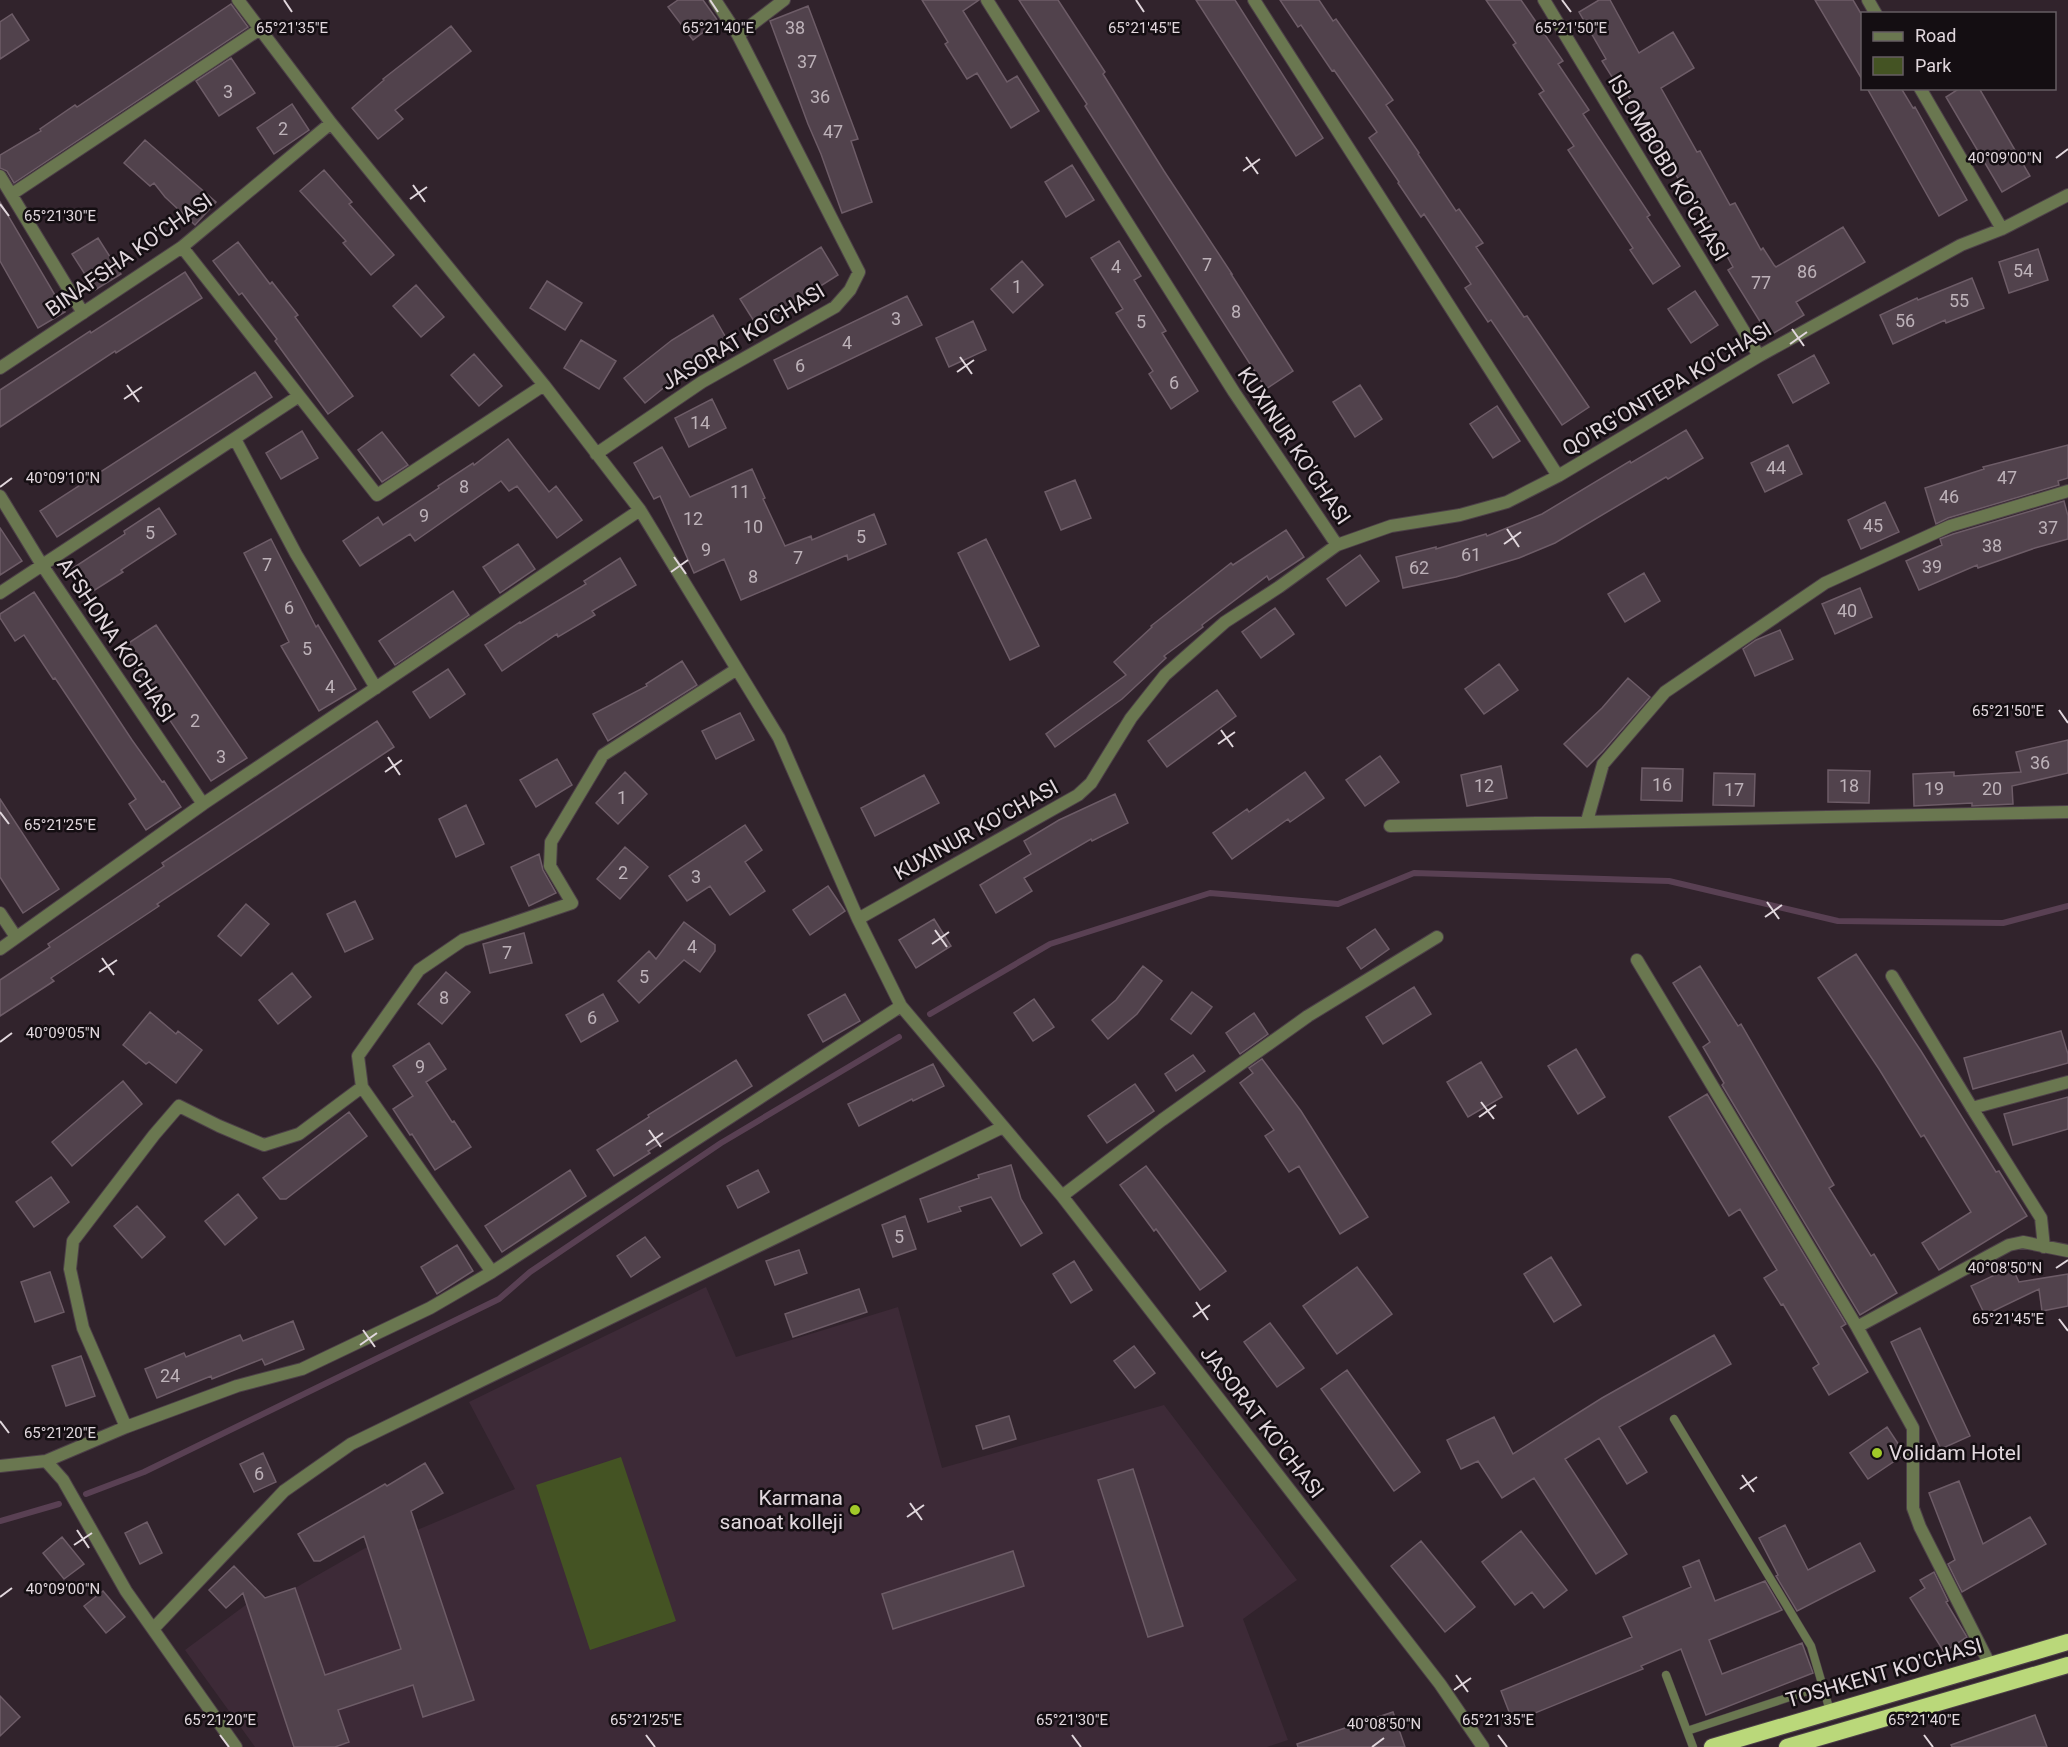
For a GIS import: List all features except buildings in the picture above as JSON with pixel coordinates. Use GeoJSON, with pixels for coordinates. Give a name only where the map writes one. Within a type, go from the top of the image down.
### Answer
{"type":"FeatureCollection","features":[{"type":"Feature","properties":{"kind":"highway","name":"TOSHKENT KO'CHASI"},"geometry":{"type":"LineString","coordinates":[[1712,1747],[2068,1642]]}},
{"type":"Feature","properties":{"kind":"highway","name":"TOSHKENT KO'CHASI"},"geometry":{"type":"LineString","coordinates":[[1787,1747],[2068,1665]]}},
{"type":"Feature","properties":{"kind":"street","name":"JASORAT KO'CHASI"},"geometry":{"type":"LineString","coordinates":[[238,0],[331,123],[544,385],[640,510],[779,738],[858,919],[901,1006],[1062,1196],[1433,1675],[1483,1747]]}},
{"type":"Feature","properties":{"kind":"street","name":"JASORAT KO'CHASI"},"geometry":{"type":"LineString","coordinates":[[596,454],[702,382],[835,307],[850,290],[859,272],[738,35],[716,0]]}},
{"type":"Feature","properties":{"kind":"street"},"geometry":{"type":"LineString","coordinates":[[738,35],[784,0]]}},
{"type":"Feature","properties":{"kind":"street","name":"KUXINUR KO'CHASI"},"geometry":{"type":"LineString","coordinates":[[858,919],[1078,795],[1091,783],[1131,718],[1165,675],[1225,622],[1337,545],[1234,392],[987,0]]}},
{"type":"Feature","properties":{"kind":"street"},"geometry":{"type":"LineString","coordinates":[[1254,0],[1558,476]]}},
{"type":"Feature","properties":{"kind":"street","name":"ISLOMBOBD KO'CHASI"},"geometry":{"type":"LineString","coordinates":[[1544,0],[1759,356]]}},
{"type":"Feature","properties":{"kind":"street"},"geometry":{"type":"LineString","coordinates":[[12,194],[260,28]]}},
{"type":"Feature","properties":{"kind":"street"},"geometry":{"type":"LineString","coordinates":[[1921,90],[2002,229]]}},
{"type":"Feature","properties":{"kind":"street","name":"BINAFSHA KO'CHASI"},"geometry":{"type":"LineString","coordinates":[[0,368],[182,247],[331,123]]}},
{"type":"Feature","properties":{"kind":"street"},"geometry":{"type":"LineString","coordinates":[[0,176],[83,313]]}},
{"type":"Feature","properties":{"kind":"street","name":"QO'RG'ONTEPA KO'CHASI"},"geometry":{"type":"LineString","coordinates":[[1337,545],[1391,526],[1460,515],[1507,502],[1558,476],[1759,356],[1961,245],[2002,229],[2068,195]]}},
{"type":"Feature","properties":{"kind":"street"},"geometry":{"type":"LineString","coordinates":[[182,247],[377,495],[544,385]]}},
{"type":"Feature","properties":{"kind":"street"},"geometry":{"type":"LineString","coordinates":[[0,593],[299,396]]}},
{"type":"Feature","properties":{"kind":"street"},"geometry":{"type":"LineString","coordinates":[[235,439],[296,554],[376,688]]}},
{"type":"Feature","properties":{"kind":"street"},"geometry":{"type":"LineString","coordinates":[[1587,821],[1603,764],[1665,692],[1825,584],[1950,526],[2068,491]]}},
{"type":"Feature","properties":{"kind":"street","name":"AFSHONA KO'CHASI"},"geometry":{"type":"LineString","coordinates":[[0,496],[42,565],[203,804]]}},
{"type":"Feature","properties":{"kind":"street"},"geometry":{"type":"LineString","coordinates":[[0,948],[203,804],[640,510]]}},
{"type":"Feature","properties":{"kind":"street"},"geometry":{"type":"LineString","coordinates":[[492,1272],[362,1088],[358,1056],[419,970],[463,940],[572,903],[550,866],[551,842],[603,755],[737,669]]}},
{"type":"Feature","properties":{"kind":"street"},"geometry":{"type":"LineString","coordinates":[[1390,826],[2068,812]]}},
{"type":"Feature","properties":{"kind":"street"},"geometry":{"type":"LineString","coordinates":[[0,913],[16,938]]}},
{"type":"Feature","properties":{"kind":"street"},"geometry":{"type":"LineString","coordinates":[[1062,1196],[1162,1120],[1308,1016],[1437,937]]}},
{"type":"Feature","properties":{"kind":"street"},"geometry":{"type":"LineString","coordinates":[[1637,960],[1857,1327],[1914,1428],[1913,1508],[1920,1527],[1990,1665]]}},
{"type":"Feature","properties":{"kind":"street"},"geometry":{"type":"LineString","coordinates":[[1892,976],[2041,1218],[2044,1247]]}},
{"type":"Feature","properties":{"kind":"street"},"geometry":{"type":"LineString","coordinates":[[0,1466],[45,1461],[126,1427],[237,1386],[302,1369],[430,1308],[492,1272],[901,1006]]}},
{"type":"Feature","properties":{"kind":"street"},"geometry":{"type":"LineString","coordinates":[[1972,1108],[2068,1082]]}},
{"type":"Feature","properties":{"kind":"street"},"geometry":{"type":"LineString","coordinates":[[126,1427],[83,1328],[70,1269],[73,1241],[179,1106],[264,1145],[300,1134],[362,1088]]}},
{"type":"Feature","properties":{"kind":"street"},"geometry":{"type":"LineString","coordinates":[[153,1629],[284,1491],[351,1444],[1004,1127]]}},
{"type":"Feature","properties":{"kind":"street"},"geometry":{"type":"LineString","coordinates":[[1857,1327],[2009,1245],[2023,1242],[2068,1251]]}},
{"type":"Feature","properties":{"kind":"street"},"geometry":{"type":"LineString","coordinates":[[45,1461],[63,1480],[126,1591],[236,1747]]}},
{"type":"Feature","properties":{"kind":"lane"},"geometry":{"type":"LineString","coordinates":[[1674,1419],[1811,1646],[1830,1711]]}},
{"type":"Feature","properties":{"kind":"lane"},"geometry":{"type":"LineString","coordinates":[[1666,1675],[1693,1747]]}},
{"type":"Feature","properties":{"kind":"lane"},"geometry":{"type":"LineString","coordinates":[[1687,1731],[1823,1686]]}},
{"type":"Feature","properties":{"kind":"shaded area","name":"Karmana sanoat kolleji"},"geometry":{"type":"Polygon","coordinates":[[[706,1287],[736,1357],[898,1307],[942,1468],[1164,1405],[1297,1580],[1243,1619],[1288,1740],[1267,1747],[255,1747],[185,1650],[247,1604],[295,1588],[367,1547],[417,1530],[515,1489],[469,1402],[706,1287]]]}},
{"type":"Feature","properties":{"kind":"green space"},"geometry":{"type":"Polygon","coordinates":[[[621,1457],[676,1621],[590,1650],[536,1485],[621,1457]]]}},
{"type":"Feature","properties":{"kind":"waterway"},"geometry":{"type":"LineString","coordinates":[[930,1014],[1050,944],[1210,893],[1338,904],[1414,873],[1669,881],[1838,921],[2003,923],[2068,906]]}},
{"type":"Feature","properties":{"kind":"waterway"},"geometry":{"type":"LineString","coordinates":[[86,1494],[144,1472],[499,1299],[530,1272],[721,1143],[899,1037]]}},
{"type":"Feature","properties":{"kind":"waterway"},"geometry":{"type":"LineString","coordinates":[[0,1521],[59,1504]]}},
{"type":"Feature","properties":{"kind":"place","name":"Volidam Hotel"},"geometry":{"type":"Point","coordinates":[1877,1453]}},
{"type":"Feature","properties":{"kind":"place","name":"Karmana sanoat kolleji"},"geometry":{"type":"Point","coordinates":[855,1510]}}]}
